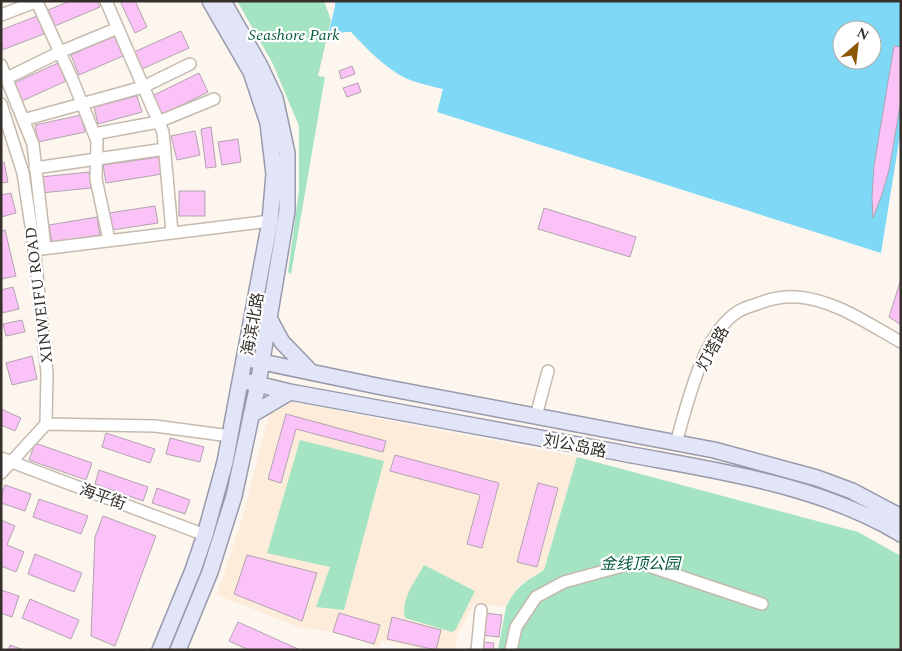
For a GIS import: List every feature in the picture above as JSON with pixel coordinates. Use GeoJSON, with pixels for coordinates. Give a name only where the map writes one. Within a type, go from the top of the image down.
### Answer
{"type":"FeatureCollection","features":[{"type":"Feature","properties":{"kind":"main road","name":"海滨北路"},"geometry":{"type":"LineString","coordinates":[[160,650],[206,534],[225,462],[242,380],[270,221],[274,174],[268,123],[251,72],[210,1]]}},
{"type":"Feature","properties":{"kind":"main road","name":"海滨北路"},"geometry":{"type":"LineString","coordinates":[[178,650],[210,572],[239,478],[258,384],[287,211],[287,153],[274,98],[260,66],[223,1]]}},
{"type":"Feature","properties":{"kind":"main road"},"geometry":{"type":"LineString","coordinates":[[269,318],[282,342],[312,372]]}},
{"type":"Feature","properties":{"kind":"main road","name":"刘公岛路"},"geometry":{"type":"LineString","coordinates":[[246,358],[714,450],[817,478],[852,491],[901,516]]}},
{"type":"Feature","properties":{"kind":"main road","name":"刘公岛路"},"geometry":{"type":"LineString","coordinates":[[242,380],[290,392],[736,475],[811,494],[848,507],[901,534]]}},
{"type":"Feature","properties":{"kind":"main road"},"geometry":{"type":"LineString","coordinates":[[251,415],[290,392]]}},
{"type":"Feature","properties":{"kind":"street"},"geometry":{"type":"LineString","coordinates":[[106,1],[163,132],[172,232]]}},
{"type":"Feature","properties":{"kind":"street"},"geometry":{"type":"LineString","coordinates":[[1,15],[37,2],[82,103],[96,140],[96,179],[109,240]]}},
{"type":"Feature","properties":{"kind":"street"},"geometry":{"type":"LineString","coordinates":[[6,78],[60,52],[118,28]]}},
{"type":"Feature","properties":{"kind":"street"},"geometry":{"type":"LineString","coordinates":[[23,120],[143,87],[190,64]]}},
{"type":"Feature","properties":{"kind":"street"},"geometry":{"type":"LineString","coordinates":[[1,65],[32,144],[40,249],[270,221]]}},
{"type":"Feature","properties":{"kind":"street"},"geometry":{"type":"LineString","coordinates":[[94,134],[158,122],[214,99]]}},
{"type":"Feature","properties":{"kind":"street","name":"XINWEIFU ROAD"},"geometry":{"type":"LineString","coordinates":[[1,104],[23,174],[40,249],[48,372],[46,424]]}},
{"type":"Feature","properties":{"kind":"street"},"geometry":{"type":"LineString","coordinates":[[35,168],[165,149]]}},
{"type":"Feature","properties":{"kind":"street","name":"灯塔路"},"geometry":{"type":"LineString","coordinates":[[676,443],[701,362],[718,332],[738,312],[768,299],[785,296],[804,297],[841,308],[901,342]]}},
{"type":"Feature","properties":{"kind":"street"},"geometry":{"type":"LineString","coordinates":[[536,416],[548,371]]}},
{"type":"Feature","properties":{"kind":"street"},"geometry":{"type":"LineString","coordinates":[[1,473],[6,460],[46,424],[155,426],[230,436]]}},
{"type":"Feature","properties":{"kind":"street","name":"海平街"},"geometry":{"type":"LineString","coordinates":[[6,460],[206,534]]}},
{"type":"Feature","properties":{"kind":"street"},"geometry":{"type":"LineString","coordinates":[[511,650],[516,627],[536,597],[564,582],[637,562],[762,604]]}},
{"type":"Feature","properties":{"kind":"street"},"geometry":{"type":"LineString","coordinates":[[477,650],[481,610]]}},
{"type":"Feature","properties":{"kind":"shaded area"},"geometry":{"type":"Polygon","coordinates":[[[287,401],[577,457],[544,570],[520,585],[506,607],[474,604],[457,636],[455,650],[427,650],[381,640],[379,647],[333,632],[298,627],[217,595],[243,516],[268,418],[273,408],[287,401]]]}},
{"type":"Feature","properties":{"kind":"green space","name":"Seashore Park"},"geometry":{"type":"Polygon","coordinates":[[[237,1],[324,1],[331,20],[318,76],[325,77],[291,274],[288,272],[299,190],[299,126],[272,62],[237,1]]]}},
{"type":"Feature","properties":{"kind":"green space"},"geometry":{"type":"Polygon","coordinates":[[[300,440],[384,461],[344,610],[316,607],[330,567],[267,553],[300,440]]]}},
{"type":"Feature","properties":{"kind":"green space","name":"金线顶公园"},"geometry":{"type":"Polygon","coordinates":[[[577,457],[858,532],[901,556],[901,650],[498,650],[506,607],[513,594],[531,578],[544,570],[577,457]]]}},
{"type":"Feature","properties":{"kind":"green space"},"geometry":{"type":"Polygon","coordinates":[[[424,565],[475,591],[456,629],[452,632],[405,618],[404,611],[407,597],[424,565]]]}},
{"type":"Feature","properties":{"kind":"water"},"geometry":{"type":"Polygon","coordinates":[[[335,1],[901,1],[901,129],[881,253],[437,112],[443,89],[397,74],[376,57],[351,32],[335,35],[329,31],[335,1]]]}},
{"type":"Feature","properties":{"kind":"building"},"geometry":{"type":"Polygon","coordinates":[[[70,1],[97,1],[100,7],[55,26],[48,10],[70,1]]]}},
{"type":"Feature","properties":{"kind":"building"},"geometry":{"type":"Polygon","coordinates":[[[120,1],[135,1],[147,27],[135,33],[120,1]]]}},
{"type":"Feature","properties":{"kind":"building"},"geometry":{"type":"Polygon","coordinates":[[[37,16],[44,34],[2,50],[1,30],[37,16]]]}},
{"type":"Feature","properties":{"kind":"building"},"geometry":{"type":"Polygon","coordinates":[[[181,31],[189,48],[142,69],[134,52],[181,31]]]}},
{"type":"Feature","properties":{"kind":"building"},"geometry":{"type":"Polygon","coordinates":[[[114,36],[123,56],[79,75],[71,55],[114,36]]]}},
{"type":"Feature","properties":{"kind":"building"},"geometry":{"type":"Polygon","coordinates":[[[894,46],[901,47],[901,100],[889,170],[873,218],[874,166],[894,46]]]}},
{"type":"Feature","properties":{"kind":"building"},"geometry":{"type":"Polygon","coordinates":[[[58,63],[66,81],[22,101],[14,83],[58,63]]]}},
{"type":"Feature","properties":{"kind":"building"},"geometry":{"type":"Polygon","coordinates":[[[352,66],[355,74],[341,79],[339,71],[352,66]]]}},
{"type":"Feature","properties":{"kind":"building"},"geometry":{"type":"Polygon","coordinates":[[[199,73],[208,92],[162,115],[152,96],[199,73]]]}},
{"type":"Feature","properties":{"kind":"building"},"geometry":{"type":"Polygon","coordinates":[[[358,83],[361,92],[347,97],[343,88],[358,83]]]}},
{"type":"Feature","properties":{"kind":"building"},"geometry":{"type":"Polygon","coordinates":[[[137,96],[142,112],[98,124],[94,107],[137,96]]]}},
{"type":"Feature","properties":{"kind":"building"},"geometry":{"type":"Polygon","coordinates":[[[81,115],[85,132],[38,142],[35,125],[81,115]]]}},
{"type":"Feature","properties":{"kind":"building"},"geometry":{"type":"Polygon","coordinates":[[[211,127],[216,167],[206,168],[201,129],[211,127]]]}},
{"type":"Feature","properties":{"kind":"building"},"geometry":{"type":"Polygon","coordinates":[[[195,131],[200,155],[177,160],[171,136],[195,131]]]}},
{"type":"Feature","properties":{"kind":"building"},"geometry":{"type":"Polygon","coordinates":[[[238,139],[241,162],[222,165],[218,142],[238,139]]]}},
{"type":"Feature","properties":{"kind":"building"},"geometry":{"type":"Polygon","coordinates":[[[159,157],[162,174],[106,183],[103,165],[159,157]]]}},
{"type":"Feature","properties":{"kind":"building"},"geometry":{"type":"Polygon","coordinates":[[[4,162],[8,182],[1,183],[1,163],[4,162]]]}},
{"type":"Feature","properties":{"kind":"building"},"geometry":{"type":"Polygon","coordinates":[[[89,172],[91,188],[41,193],[40,177],[89,172]]]}},
{"type":"Feature","properties":{"kind":"building"},"geometry":{"type":"Polygon","coordinates":[[[179,191],[205,191],[205,216],[179,216],[179,191]]]}},
{"type":"Feature","properties":{"kind":"building"},"geometry":{"type":"Polygon","coordinates":[[[11,193],[16,213],[1,217],[1,195],[11,193]]]}},
{"type":"Feature","properties":{"kind":"building"},"geometry":{"type":"Polygon","coordinates":[[[155,206],[158,223],[112,230],[109,213],[155,206]]]}},
{"type":"Feature","properties":{"kind":"building"},"geometry":{"type":"Polygon","coordinates":[[[544,208],[636,237],[630,257],[538,229],[544,208]]]}},
{"type":"Feature","properties":{"kind":"building"},"geometry":{"type":"Polygon","coordinates":[[[97,217],[100,235],[52,243],[49,225],[97,217]]]}},
{"type":"Feature","properties":{"kind":"building"},"geometry":{"type":"Polygon","coordinates":[[[5,230],[16,276],[1,279],[1,231],[5,230]]]}},
{"type":"Feature","properties":{"kind":"building"},"geometry":{"type":"Polygon","coordinates":[[[901,279],[901,325],[889,317],[901,279]]]}},
{"type":"Feature","properties":{"kind":"building"},"geometry":{"type":"Polygon","coordinates":[[[13,287],[19,309],[2,313],[1,290],[13,287]]]}},
{"type":"Feature","properties":{"kind":"building"},"geometry":{"type":"Polygon","coordinates":[[[22,320],[25,332],[6,336],[3,324],[22,320]]]}},
{"type":"Feature","properties":{"kind":"building"},"geometry":{"type":"Polygon","coordinates":[[[32,356],[37,379],[12,385],[6,363],[32,356]]]}},
{"type":"Feature","properties":{"kind":"building"},"geometry":{"type":"Polygon","coordinates":[[[1,409],[21,418],[15,431],[1,425],[1,409]]]}},
{"type":"Feature","properties":{"kind":"building"},"geometry":{"type":"Polygon","coordinates":[[[286,414],[386,441],[383,452],[296,429],[281,483],[268,479],[286,414]]]}},
{"type":"Feature","properties":{"kind":"building"},"geometry":{"type":"Polygon","coordinates":[[[106,433],[155,449],[150,463],[102,447],[106,433]]]}},
{"type":"Feature","properties":{"kind":"building"},"geometry":{"type":"Polygon","coordinates":[[[170,438],[204,447],[200,462],[166,454],[170,438]]]}},
{"type":"Feature","properties":{"kind":"building"},"geometry":{"type":"Polygon","coordinates":[[[35,443],[92,463],[86,480],[29,460],[35,443]]]}},
{"type":"Feature","properties":{"kind":"building"},"geometry":{"type":"Polygon","coordinates":[[[395,455],[499,483],[482,548],[467,544],[480,495],[390,471],[395,455]]]}},
{"type":"Feature","properties":{"kind":"building"},"geometry":{"type":"Polygon","coordinates":[[[99,470],[148,487],[143,501],[95,484],[99,470]]]}},
{"type":"Feature","properties":{"kind":"building"},"geometry":{"type":"Polygon","coordinates":[[[538,483],[558,488],[537,567],[517,562],[538,483]]]}},
{"type":"Feature","properties":{"kind":"building"},"geometry":{"type":"Polygon","coordinates":[[[5,485],[31,494],[25,511],[1,503],[1,496],[5,485]]]}},
{"type":"Feature","properties":{"kind":"building"},"geometry":{"type":"Polygon","coordinates":[[[157,488],[190,500],[185,514],[152,503],[157,488]]]}},
{"type":"Feature","properties":{"kind":"building"},"geometry":{"type":"Polygon","coordinates":[[[39,499],[88,516],[81,534],[33,517],[39,499]]]}},
{"type":"Feature","properties":{"kind":"building"},"geometry":{"type":"Polygon","coordinates":[[[103,516],[156,536],[115,646],[91,636],[95,537],[103,516]]]}},
{"type":"Feature","properties":{"kind":"building"},"geometry":{"type":"Polygon","coordinates":[[[1,520],[15,526],[7,545],[24,552],[16,572],[1,566],[1,520]]]}},
{"type":"Feature","properties":{"kind":"building"},"geometry":{"type":"Polygon","coordinates":[[[35,554],[82,573],[74,592],[28,574],[35,554]]]}},
{"type":"Feature","properties":{"kind":"building"},"geometry":{"type":"Polygon","coordinates":[[[247,555],[317,573],[302,621],[234,594],[247,555]]]}},
{"type":"Feature","properties":{"kind":"building"},"geometry":{"type":"Polygon","coordinates":[[[1,590],[19,596],[12,617],[1,613],[1,590]]]}},
{"type":"Feature","properties":{"kind":"building"},"geometry":{"type":"Polygon","coordinates":[[[30,599],[79,620],[71,639],[22,618],[30,599]]]}},
{"type":"Feature","properties":{"kind":"building"},"geometry":{"type":"Polygon","coordinates":[[[339,613],[380,625],[374,644],[333,632],[339,613]]]}},
{"type":"Feature","properties":{"kind":"building"},"geometry":{"type":"Polygon","coordinates":[[[484,613],[502,615],[499,637],[481,635],[484,613]]]}},
{"type":"Feature","properties":{"kind":"building"},"geometry":{"type":"Polygon","coordinates":[[[392,617],[441,630],[436,650],[387,639],[392,617]]]}},
{"type":"Feature","properties":{"kind":"building"},"geometry":{"type":"Polygon","coordinates":[[[238,622],[298,650],[249,650],[229,641],[238,622]]]}},
{"type":"Feature","properties":{"kind":"building"},"geometry":{"type":"Polygon","coordinates":[[[481,642],[494,643],[493,650],[480,650],[481,642]]]}},
{"type":"Feature","properties":{"kind":"building"},"geometry":{"type":"Polygon","coordinates":[[[10,645],[24,650],[8,650],[10,645]]]}}]}
